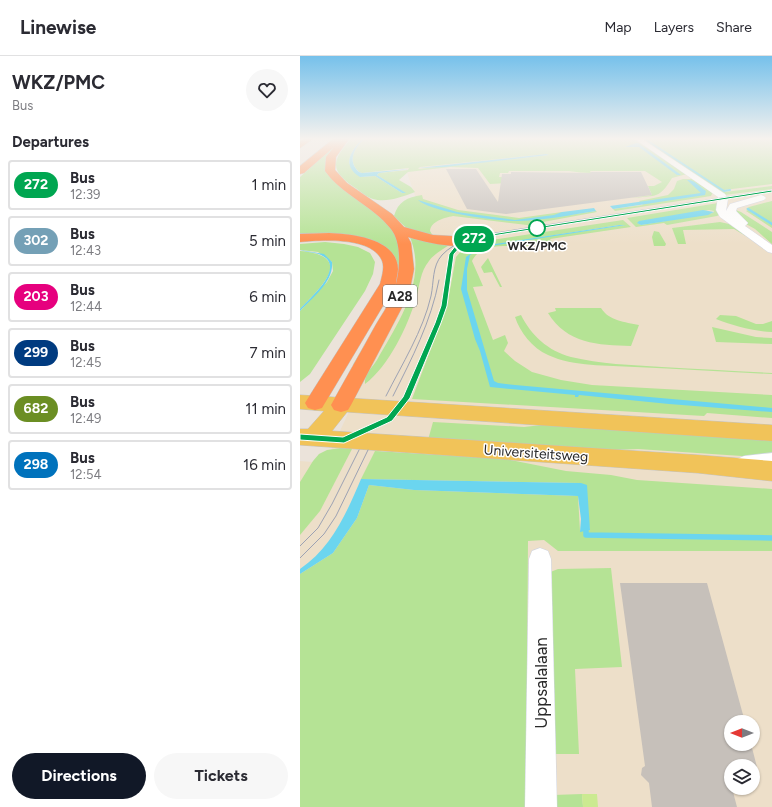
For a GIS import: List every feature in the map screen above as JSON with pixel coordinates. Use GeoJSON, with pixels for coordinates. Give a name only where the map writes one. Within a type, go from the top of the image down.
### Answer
{"type":"FeatureCollection","features":[{"type":"Feature","properties":{"kind":"highway","name":"A28"},"geometry":{"type":"LineString","coordinates":[[334,174],[343,185],[388,217],[399,230],[404,243],[407,259],[407,269],[401,294],[341,405]]}},
{"type":"Feature","properties":{"kind":"highway"},"geometry":{"type":"LineString","coordinates":[[399,230],[429,240],[469,241]]}},
{"type":"Feature","properties":{"kind":"highway","name":"A28"},"geometry":{"type":"LineString","coordinates":[[300,238],[342,237],[369,244],[385,254],[392,270],[388,284],[307,403]]}},
{"type":"Feature","properties":{"kind":"main road"},"geometry":{"type":"LineString","coordinates":[[304,433],[307,403],[772,433]]}},
{"type":"Feature","properties":{"kind":"main road"},"geometry":{"type":"LineString","coordinates":[[304,433],[341,405]]}},
{"type":"Feature","properties":{"kind":"main road","name":"Universiteitsweg"},"geometry":{"type":"LineString","coordinates":[[304,433],[344,440],[772,471]]}},
{"type":"Feature","properties":{"kind":"street"},"geometry":{"type":"LineString","coordinates":[[690,174],[729,200],[733,206],[732,212],[737,218],[761,236],[770,247]]}},
{"type":"Feature","properties":{"kind":"street"},"geometry":{"type":"LineString","coordinates":[[729,200],[772,196]]}},
{"type":"Feature","properties":{"kind":"street"},"geometry":{"type":"LineString","coordinates":[[729,200],[728,212],[732,219],[770,247]]}},
{"type":"Feature","properties":{"kind":"street"},"geometry":{"type":"LineString","coordinates":[[728,467],[772,461]]}},
{"type":"Feature","properties":{"kind":"street","name":"Uppsalalaan"},"geometry":{"type":"LineString","coordinates":[[540,559],[541,807]]}},
{"type":"Feature","properties":{"kind":"shaded area"},"geometry":{"type":"Polygon","coordinates":[[[407,174],[772,174],[772,807],[300,807],[300,461],[325,463],[430,238],[407,174]]]}},
{"type":"Feature","properties":{"kind":"green space"},"geometry":{"type":"Polygon","coordinates":[[[303,174],[330,174],[330,177],[343,189],[383,217],[400,241],[400,285],[357,366],[353,365],[392,296],[396,285],[398,267],[393,254],[382,245],[367,238],[349,235],[314,233],[300,234],[300,177],[303,174]]]}},
{"type":"Feature","properties":{"kind":"green space"},"geometry":{"type":"Polygon","coordinates":[[[358,174],[360,177],[375,176],[402,193],[405,193],[377,175],[406,174],[399,180],[411,187],[415,192],[394,199],[378,200],[365,195],[340,175],[358,174]]]}},
{"type":"Feature","properties":{"kind":"green space"},"geometry":{"type":"Polygon","coordinates":[[[483,174],[500,174],[499,177],[508,177],[507,183],[490,184],[483,174]]]}},
{"type":"Feature","properties":{"kind":"green space"},"geometry":{"type":"Polygon","coordinates":[[[650,174],[687,174],[672,178],[664,190],[657,195],[632,198],[652,195],[648,186],[654,186],[662,182],[650,174]]]}},
{"type":"Feature","properties":{"kind":"green space"},"geometry":{"type":"Polygon","coordinates":[[[693,174],[772,174],[772,184],[724,190],[725,192],[772,186],[772,189],[724,195],[693,174]]]}},
{"type":"Feature","properties":{"kind":"green space"},"geometry":{"type":"Polygon","coordinates":[[[692,179],[713,192],[711,196],[615,211],[613,209],[643,205],[639,201],[668,195],[674,189],[677,181],[692,179]]]}},
{"type":"Feature","properties":{"kind":"green space"},"geometry":{"type":"Polygon","coordinates":[[[422,195],[423,199],[458,210],[519,218],[562,212],[568,215],[597,212],[527,225],[453,216],[435,222],[430,231],[433,236],[421,234],[411,230],[403,225],[394,216],[398,207],[404,201],[412,197],[422,195]]]}},
{"type":"Feature","properties":{"kind":"green space"},"geometry":{"type":"Polygon","coordinates":[[[772,201],[772,228],[746,211],[749,207],[772,201]]]}},
{"type":"Feature","properties":{"kind":"green space"},"geometry":{"type":"Polygon","coordinates":[[[718,203],[719,215],[717,216],[667,225],[664,223],[636,227],[627,218],[718,203]],[[709,210],[638,223],[641,225],[713,213],[714,211],[709,210]]]}},
{"type":"Feature","properties":{"kind":"green space"},"geometry":{"type":"Polygon","coordinates":[[[733,209],[741,212],[772,232],[772,244],[755,229],[746,224],[733,209]]]}},
{"type":"Feature","properties":{"kind":"green space"},"geometry":{"type":"Polygon","coordinates":[[[623,220],[631,227],[550,239],[552,242],[524,246],[502,246],[488,248],[476,255],[472,261],[483,286],[473,287],[493,340],[505,335],[508,343],[504,351],[515,361],[532,372],[561,380],[592,385],[772,395],[772,418],[707,413],[704,416],[412,399],[447,306],[456,257],[463,249],[478,242],[623,220]],[[619,225],[483,246],[625,225],[619,225]]]}},
{"type":"Feature","properties":{"kind":"green space"},"geometry":{"type":"Polygon","coordinates":[[[720,222],[729,224],[754,241],[734,229],[683,230],[686,244],[678,244],[672,228],[720,222]]]}},
{"type":"Feature","properties":{"kind":"green space"},"geometry":{"type":"Polygon","coordinates":[[[654,231],[659,232],[666,244],[665,246],[654,246],[652,237],[654,231]]]}},
{"type":"Feature","properties":{"kind":"green space"},"geometry":{"type":"Polygon","coordinates":[[[409,235],[426,242],[451,244],[433,256],[426,265],[403,333],[382,367],[365,384],[367,374],[377,360],[402,316],[413,284],[415,268],[414,251],[409,235]]]}},
{"type":"Feature","properties":{"kind":"green space"},"geometry":{"type":"Polygon","coordinates":[[[325,242],[358,247],[370,253],[375,262],[373,274],[365,291],[310,374],[300,382],[300,311],[327,282],[333,271],[332,262],[318,252],[300,250],[300,244],[325,242]]]}},
{"type":"Feature","properties":{"kind":"green space"},"geometry":{"type":"Polygon","coordinates":[[[300,251],[317,254],[327,259],[330,266],[329,274],[324,282],[300,309],[300,251]]]}},
{"type":"Feature","properties":{"kind":"green space"},"geometry":{"type":"Polygon","coordinates":[[[488,258],[502,287],[500,287],[492,272],[484,273],[481,267],[488,258]]]}},
{"type":"Feature","properties":{"kind":"green space"},"geometry":{"type":"Polygon","coordinates":[[[555,308],[601,308],[608,316],[623,322],[639,325],[631,346],[607,345],[584,341],[564,331],[556,323],[548,313],[556,311],[555,308]]]}},
{"type":"Feature","properties":{"kind":"green space"},"geometry":{"type":"Polygon","coordinates":[[[521,315],[530,329],[541,341],[555,351],[571,357],[616,364],[772,374],[580,364],[569,362],[548,355],[532,344],[523,334],[515,317],[521,315]]]}},
{"type":"Feature","properties":{"kind":"green space"},"geometry":{"type":"Polygon","coordinates":[[[720,315],[736,316],[756,324],[763,324],[772,321],[772,332],[743,328],[716,319],[720,315]]]}},
{"type":"Feature","properties":{"kind":"green space"},"geometry":{"type":"Polygon","coordinates":[[[712,327],[756,337],[772,338],[772,344],[716,342],[712,327]]]}},
{"type":"Feature","properties":{"kind":"green space"},"geometry":{"type":"Polygon","coordinates":[[[433,422],[524,427],[551,424],[772,439],[772,458],[638,449],[588,451],[428,440],[433,422]]]}},
{"type":"Feature","properties":{"kind":"green space"},"geometry":{"type":"Polygon","coordinates":[[[341,448],[352,449],[320,511],[300,535],[300,482],[319,454],[327,450],[341,448]]]}},
{"type":"Feature","properties":{"kind":"green space"},"geometry":{"type":"Polygon","coordinates":[[[375,451],[506,459],[566,471],[611,475],[637,480],[772,489],[772,551],[558,551],[544,540],[528,541],[526,807],[300,807],[300,574],[333,553],[357,518],[369,485],[414,490],[578,496],[580,531],[590,530],[581,483],[361,479],[375,451]]]}},
{"type":"Feature","properties":{"kind":"green space"},"geometry":{"type":"Polygon","coordinates":[[[611,568],[622,667],[575,669],[579,754],[551,754],[548,573],[558,569],[611,568]]]}},
{"type":"Feature","properties":{"kind":"green space"},"geometry":{"type":"Polygon","coordinates":[[[582,794],[583,807],[553,807],[553,795],[582,794]]]}},
{"type":"Feature","properties":{"kind":"green space"},"geometry":{"type":"Polygon","coordinates":[[[582,794],[597,794],[598,807],[583,807],[582,794]]]}},
{"type":"Feature","properties":{"kind":"water"},"geometry":{"type":"Polygon","coordinates":[[[356,174],[378,174],[377,175],[406,193],[402,193],[375,176],[360,177],[356,174]]]}},
{"type":"Feature","properties":{"kind":"water"},"geometry":{"type":"Polygon","coordinates":[[[687,180],[695,182],[706,191],[705,195],[613,209],[610,206],[701,193],[687,180]]]}},
{"type":"Feature","properties":{"kind":"water"},"geometry":{"type":"Polygon","coordinates":[[[418,200],[457,212],[515,220],[594,208],[596,211],[538,220],[510,221],[450,212],[425,204],[418,200]]]}},
{"type":"Feature","properties":{"kind":"water"},"geometry":{"type":"Polygon","coordinates":[[[703,210],[714,212],[708,215],[641,225],[637,223],[639,221],[703,210]]]}},
{"type":"Feature","properties":{"kind":"water"},"geometry":{"type":"Polygon","coordinates":[[[626,225],[484,247],[470,255],[467,269],[467,290],[494,381],[498,383],[515,385],[772,408],[772,412],[579,395],[578,397],[575,397],[575,395],[490,387],[461,289],[466,257],[482,246],[626,225]]]}},
{"type":"Feature","properties":{"kind":"water"},"geometry":{"type":"Polygon","coordinates":[[[300,250],[324,254],[332,262],[332,269],[326,283],[300,311],[300,309],[324,282],[330,267],[328,260],[321,255],[300,250]]]}},
{"type":"Feature","properties":{"kind":"water"},"geometry":{"type":"Polygon","coordinates":[[[361,479],[581,483],[587,485],[590,530],[580,532],[581,519],[578,496],[414,490],[369,485],[357,518],[333,553],[300,574],[300,569],[321,551],[337,529],[350,505],[361,479]]]}},
{"type":"Feature","properties":{"kind":"building"},"geometry":{"type":"Polygon","coordinates":[[[449,174],[479,174],[498,202],[502,174],[642,174],[652,195],[506,214],[467,209],[449,174]]]}},
{"type":"Feature","properties":{"kind":"building"},"geometry":{"type":"Polygon","coordinates":[[[620,583],[707,583],[743,715],[724,715],[724,751],[753,751],[755,759],[724,759],[724,795],[734,795],[737,807],[652,807],[649,783],[641,775],[642,768],[645,766],[620,583]]]}},
{"type":"Feature","properties":{"kind":"waterway"},"geometry":{"type":"LineString","coordinates":[[698,174],[724,191],[730,190]]}},
{"type":"Feature","properties":{"kind":"waterway"},"geometry":{"type":"LineString","coordinates":[[748,209],[772,224]]}},
{"type":"Feature","properties":{"kind":"waterway"},"geometry":{"type":"LineString","coordinates":[[586,531],[586,535],[772,538]]}},
{"type":"Feature","properties":{"kind":"tram line"},"geometry":{"type":"LineString","coordinates":[[386,396],[412,347],[423,322],[431,296],[436,264],[442,255],[453,246],[474,238],[495,233],[772,190]]}},
{"type":"Feature","properties":{"kind":"tram line"},"geometry":{"type":"LineString","coordinates":[[393,396],[414,354],[426,325],[436,295],[439,280]]}},
{"type":"Feature","properties":{"kind":"tram line"},"geometry":{"type":"LineString","coordinates":[[300,546],[318,528],[332,504],[359,450]]}},
{"type":"Feature","properties":{"kind":"tram line"},"geometry":{"type":"LineString","coordinates":[[300,558],[324,534],[336,516],[368,450]]}},
{"type":"Feature","properties":{"kind":"bus line","name":"272"},"geometry":{"type":"LineString","coordinates":[[300,437],[344,440],[378,426],[390,419],[406,398],[438,323],[444,306],[452,254],[457,246],[492,235],[772,191]]}},
{"type":"Feature","properties":{"kind":"place","name":"WKZ/PMC"},"geometry":{"type":"Point","coordinates":[537,228]}}]}
